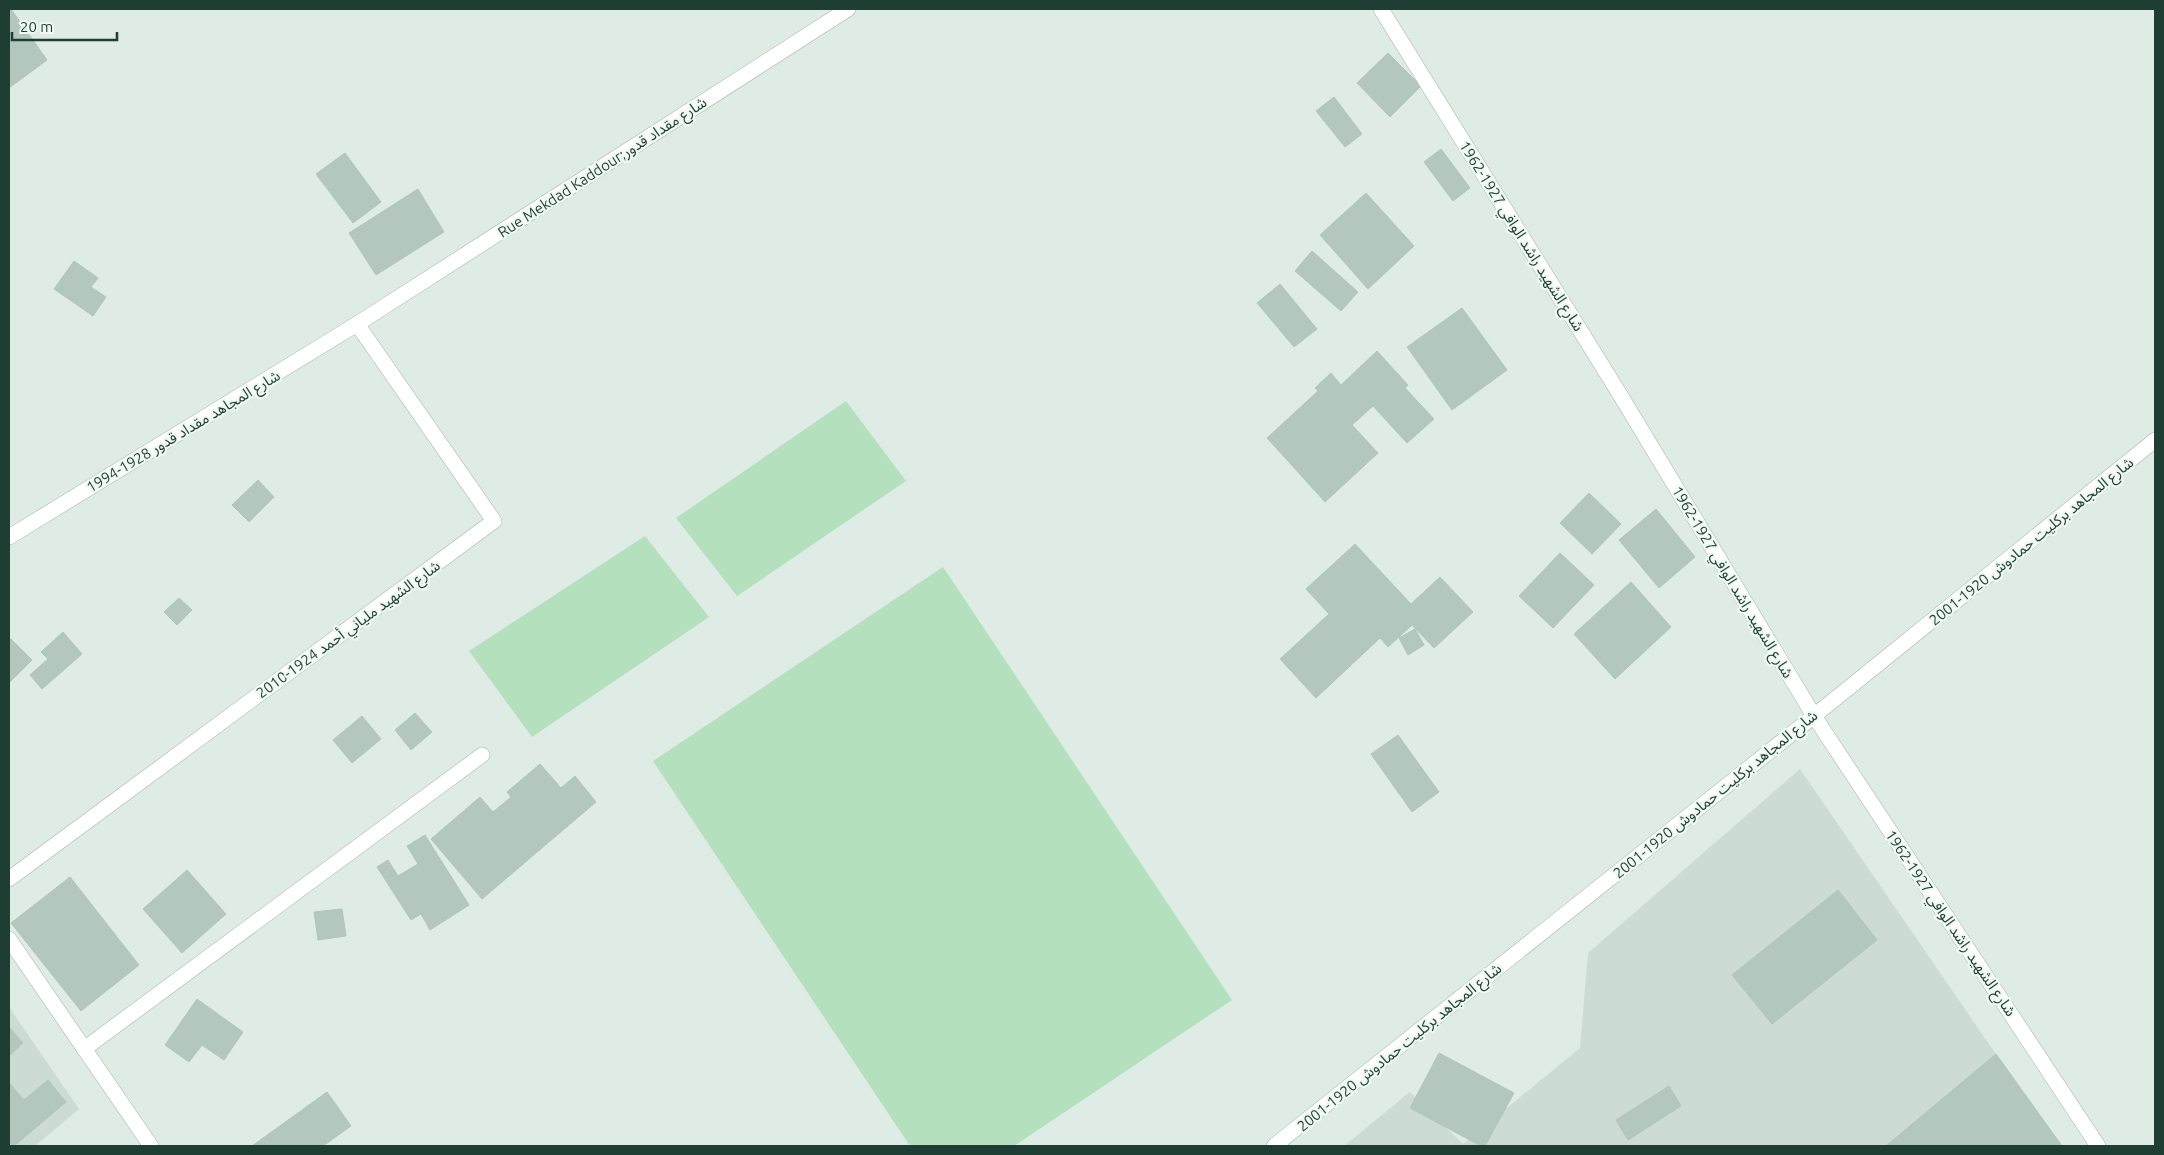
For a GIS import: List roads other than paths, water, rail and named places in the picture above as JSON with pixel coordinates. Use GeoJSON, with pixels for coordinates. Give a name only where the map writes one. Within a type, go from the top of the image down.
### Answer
{"type":"FeatureCollection","features":[{"type":"Feature","properties":{"kind":"street","name":"Rue Mekdad Kaddour;شارع مقداد قدور"},"geometry":{"type":"LineString","coordinates":[[357,324],[848,9]]}},
{"type":"Feature","properties":{"kind":"street","name":"شارع الشهيد راشد الوافي 1927-1962"},"geometry":{"type":"LineString","coordinates":[[1381,9],[1619,393],[1814,716],[2098,1146]]}},
{"type":"Feature","properties":{"kind":"street","name":"شارع المجاهد مقداد قدور 1928-1994"},"geometry":{"type":"LineString","coordinates":[[9,537],[357,324]]}},
{"type":"Feature","properties":{"kind":"street","name":"شارع الشهيد ملياني أحمد 1924-2010"},"geometry":{"type":"LineString","coordinates":[[9,879],[494,521],[357,324]]}},
{"type":"Feature","properties":{"kind":"street","name":"شارع المجاهد بركليت حمادوش 1920-2001"},"geometry":{"type":"LineString","coordinates":[[1274,1146],[1814,716],[2155,440]]}},
{"type":"Feature","properties":{"kind":"street"},"geometry":{"type":"LineString","coordinates":[[84,1048],[482,755]]}},
{"type":"Feature","properties":{"kind":"street"},"geometry":{"type":"LineString","coordinates":[[9,939],[151,1146]]}}]}
